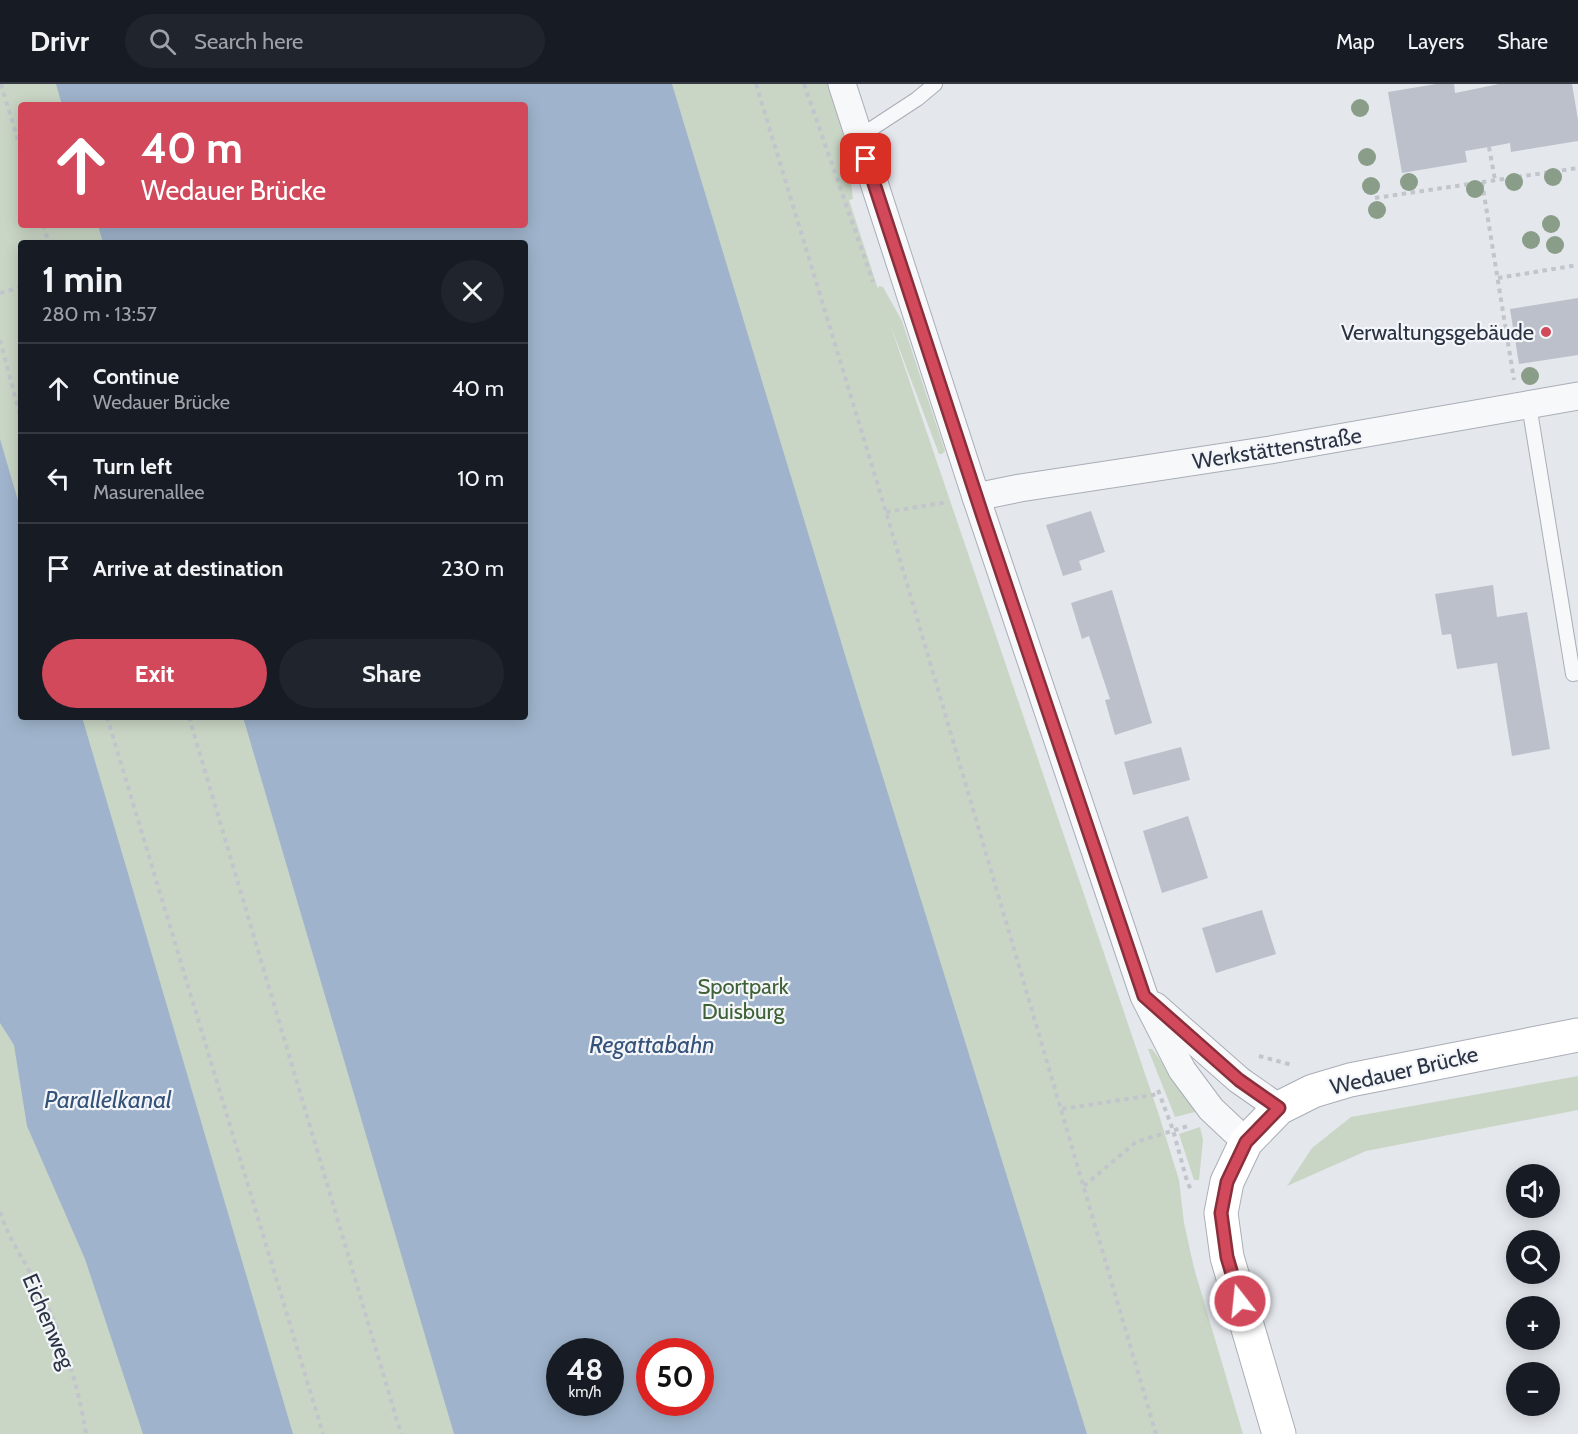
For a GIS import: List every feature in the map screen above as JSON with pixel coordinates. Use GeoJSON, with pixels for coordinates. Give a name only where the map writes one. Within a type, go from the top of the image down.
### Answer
{"type":"FeatureCollection","features":[{"type":"Feature","properties":{"kind":"main road","name":"Wedauer Brücke"},"geometry":{"type":"LineString","coordinates":[[1279,1434],[1227,1257],[1221,1213],[1227,1182],[1246,1142],[1279,1108],[1313,1091],[1350,1080],[1578,1035]]}},
{"type":"Feature","properties":{"kind":"street"},"geometry":{"type":"LineString","coordinates":[[842,84],[964,499],[1144,996],[1182,1071],[1211,1109],[1246,1142]]}},
{"type":"Feature","properties":{"kind":"street","name":"Werkstättenstraße"},"geometry":{"type":"LineString","coordinates":[[964,499],[1020,488],[1270,450],[1578,396]]}},
{"type":"Feature","properties":{"kind":"street"},"geometry":{"type":"LineString","coordinates":[[1144,996],[1239,1080],[1279,1108]]}},
{"type":"Feature","properties":{"kind":"lane"},"geometry":{"type":"LineString","coordinates":[[858,137],[935,84]]}},
{"type":"Feature","properties":{"kind":"lane"},"geometry":{"type":"LineString","coordinates":[[1529,405],[1573,674],[1578,673]]}},
{"type":"Feature","properties":{"kind":"path"},"geometry":{"type":"LineString","coordinates":[[1,84],[18,140]]}},
{"type":"Feature","properties":{"kind":"path"},"geometry":{"type":"LineString","coordinates":[[756,84],[886,512],[1156,1434]]}},
{"type":"Feature","properties":{"kind":"path"},"geometry":{"type":"LineString","coordinates":[[1489,147],[1495,180]]}},
{"type":"Feature","properties":{"kind":"path"},"geometry":{"type":"LineString","coordinates":[[1375,198],[1578,168]]}},
{"type":"Feature","properties":{"kind":"path"},"geometry":{"type":"LineString","coordinates":[[1482,182],[1516,388],[1529,405]]}},
{"type":"Feature","properties":{"kind":"path"},"geometry":{"type":"LineString","coordinates":[[1498,278],[1578,265]]}},
{"type":"Feature","properties":{"kind":"path"},"geometry":{"type":"LineString","coordinates":[[0,293],[18,288]]}},
{"type":"Feature","properties":{"kind":"path"},"geometry":{"type":"LineString","coordinates":[[0,340],[18,408]]}},
{"type":"Feature","properties":{"kind":"path"},"geometry":{"type":"LineString","coordinates":[[886,512],[964,499]]}},
{"type":"Feature","properties":{"kind":"path"},"geometry":{"type":"LineString","coordinates":[[109,720],[323,1434]]}},
{"type":"Feature","properties":{"kind":"path"},"geometry":{"type":"LineString","coordinates":[[190,720],[401,1434]]}},
{"type":"Feature","properties":{"kind":"path"},"geometry":{"type":"LineString","coordinates":[[1062,1109],[1159,1094],[1173,1130],[1186,1181],[1192,1191]]}},
{"type":"Feature","properties":{"kind":"path"},"geometry":{"type":"LineString","coordinates":[[1084,1186],[1136,1142],[1173,1130]]}},
{"type":"Feature","properties":{"kind":"path","name":"Eichenweg"},"geometry":{"type":"LineString","coordinates":[[0,1212],[12,1241],[51,1316],[71,1372],[86,1434]]}},
{"type":"Feature","properties":{"kind":"green space","name":"Sportpark Duisburg"},"geometry":{"type":"Polygon","coordinates":[[[0,84],[830,84],[847,155],[853,199],[849,200],[878,289],[879,286],[883,287],[902,321],[945,451],[939,454],[890,324],[1159,1115],[1179,1180],[1184,1223],[1194,1268],[1243,1434],[0,1434],[0,84]]]}},
{"type":"Feature","properties":{"kind":"green space"},"geometry":{"type":"Polygon","coordinates":[[[1148,1049],[1152,1049],[1191,1101],[1195,1112],[1175,1117],[1148,1049]]]}},
{"type":"Feature","properties":{"kind":"green space"},"geometry":{"type":"Polygon","coordinates":[[[1578,1076],[1578,1110],[1366,1151],[1287,1186],[1312,1148],[1351,1117],[1578,1076]]]}},
{"type":"Feature","properties":{"kind":"green space"},"geometry":{"type":"Polygon","coordinates":[[[1200,1127],[1203,1140],[1199,1180],[1194,1180],[1179,1134],[1200,1127]]]}},
{"type":"Feature","properties":{"kind":"water","name":"Regattabahn"},"geometry":{"type":"Polygon","coordinates":[[[56,84],[672,84],[849,668],[1087,1434],[454,1434],[244,720],[528,720],[528,240],[102,240],[99,228],[528,228],[528,102],[61,102],[56,84]]]}},
{"type":"Feature","properties":{"kind":"water","name":"Parallelkanal"},"geometry":{"type":"Polygon","coordinates":[[[0,439],[18,501],[18,720],[83,720],[293,1434],[143,1434],[85,1259],[27,1126],[14,1045],[0,1023],[0,439]]]}},
{"type":"Feature","properties":{"kind":"building"},"geometry":{"type":"Polygon","coordinates":[[[1436,84],[1454,84],[1455,93],[1499,84],[1572,84],[1578,120],[1578,141],[1511,152],[1510,143],[1465,151],[1467,162],[1402,173],[1388,92],[1436,84]]]}},
{"type":"Feature","properties":{"kind":"building","name":"Verwaltungsgebäude"},"geometry":{"type":"Polygon","coordinates":[[[1578,298],[1578,355],[1519,364],[1510,309],[1578,298]]]}},
{"type":"Feature","properties":{"kind":"building"},"geometry":{"type":"Polygon","coordinates":[[[1091,511],[1105,552],[1079,561],[1082,570],[1063,576],[1046,525],[1091,511]]]}},
{"type":"Feature","properties":{"kind":"building"},"geometry":{"type":"Polygon","coordinates":[[[1493,585],[1497,617],[1527,612],[1550,749],[1512,756],[1497,663],[1457,669],[1451,634],[1442,635],[1435,594],[1493,585]]]}},
{"type":"Feature","properties":{"kind":"building"},"geometry":{"type":"Polygon","coordinates":[[[1112,590],[1152,723],[1115,735],[1105,700],[1110,699],[1089,636],[1082,639],[1071,603],[1112,590]]]}},
{"type":"Feature","properties":{"kind":"building"},"geometry":{"type":"Polygon","coordinates":[[[1181,747],[1190,780],[1133,795],[1124,762],[1181,747]]]}},
{"type":"Feature","properties":{"kind":"building"},"geometry":{"type":"Polygon","coordinates":[[[1188,816],[1208,878],[1162,893],[1143,831],[1188,816]]]}},
{"type":"Feature","properties":{"kind":"building"},"geometry":{"type":"Polygon","coordinates":[[[1262,910],[1276,954],[1216,973],[1202,928],[1262,910]]]}},
{"type":"Feature","properties":{"kind":"place","name":"Verwaltungsgebäude"},"geometry":{"type":"Point","coordinates":[1546,332]}},
{"type":"Feature","properties":{"kind":"route"},"geometry":{"type":"LineString","coordinates":[[866,159],[984,520],[1144,996],[1239,1080],[1279,1108],[1246,1142],[1227,1182],[1221,1213],[1227,1257],[1240,1301]]}}]}
